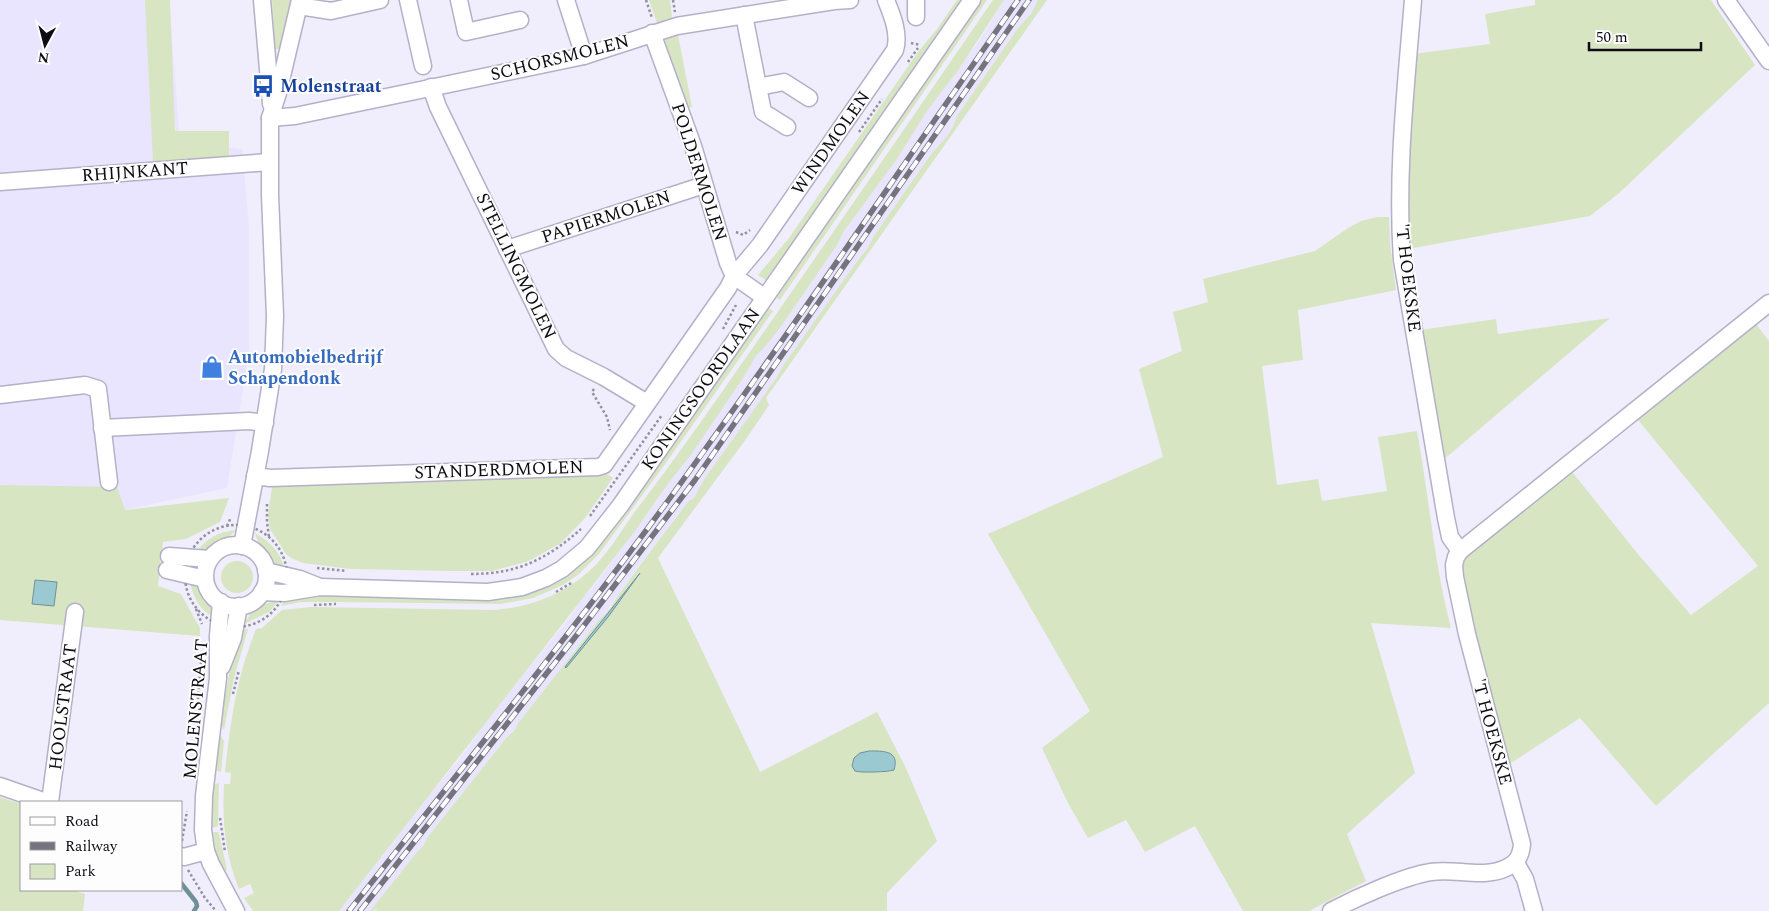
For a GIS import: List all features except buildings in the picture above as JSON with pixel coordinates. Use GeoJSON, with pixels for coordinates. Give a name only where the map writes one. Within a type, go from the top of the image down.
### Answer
{"type":"FeatureCollection","features":[{"type":"Feature","properties":{"kind":"street"},"geometry":{"type":"LineString","coordinates":[[242,546],[265,423],[272,369],[275,316],[270,162],[271,115],[262,0]]}},
{"type":"Feature","properties":{"kind":"street"},"geometry":{"type":"LineString","coordinates":[[271,115],[300,3],[331,11],[380,0]]}},
{"type":"Feature","properties":{"kind":"street"},"geometry":{"type":"LineString","coordinates":[[408,0],[423,66]]}},
{"type":"Feature","properties":{"kind":"street"},"geometry":{"type":"LineString","coordinates":[[459,0],[466,32],[520,20]]}},
{"type":"Feature","properties":{"kind":"street"},"geometry":{"type":"LineString","coordinates":[[566,0],[584,56]]}},
{"type":"Feature","properties":{"kind":"street","name":"SCHORSMOLEN"},"geometry":{"type":"LineString","coordinates":[[271,115],[295,116],[584,56],[654,32],[684,25],[850,0]]}},
{"type":"Feature","properties":{"kind":"street","name":"WINDMOLEN"},"geometry":{"type":"LineString","coordinates":[[734,276],[760,245],[895,50],[898,41],[886,0]]}},
{"type":"Feature","properties":{"kind":"street"},"geometry":{"type":"LineString","coordinates":[[916,0],[916,17]]}},
{"type":"Feature","properties":{"kind":"street","name":"KONINGSOORDLAAN"},"geometry":{"type":"LineString","coordinates":[[262,592],[284,594],[320,587],[488,592],[522,588],[562,569],[588,548],[620,506],[972,0]]}},
{"type":"Feature","properties":{"kind":"street","name":"'T HOEKSKE"},"geometry":{"type":"LineString","coordinates":[[1413,0],[1400,183],[1402,260],[1446,518],[1450,537],[1460,551],[1454,565],[1455,577],[1473,662],[1522,844],[1520,856],[1516,862]]}},
{"type":"Feature","properties":{"kind":"street"},"geometry":{"type":"LineString","coordinates":[[1726,0],[1769,61]]}},
{"type":"Feature","properties":{"kind":"street"},"geometry":{"type":"LineString","coordinates":[[744,15],[762,112],[787,127]]}},
{"type":"Feature","properties":{"kind":"street","name":"POLDERMOLEN"},"geometry":{"type":"LineString","coordinates":[[654,32],[693,146],[728,263],[734,276]]}},
{"type":"Feature","properties":{"kind":"street"},"geometry":{"type":"LineString","coordinates":[[758,87],[784,82],[809,98]]}},
{"type":"Feature","properties":{"kind":"street","name":"STELLINGMOLEN"},"geometry":{"type":"LineString","coordinates":[[432,87],[438,108],[556,349],[566,358],[604,377],[647,403]]}},
{"type":"Feature","properties":{"kind":"street","name":"RHIJNKANT"},"geometry":{"type":"LineString","coordinates":[[0,182],[270,162]]}},
{"type":"Feature","properties":{"kind":"street","name":"PAPIERMOLEN"},"geometry":{"type":"LineString","coordinates":[[507,249],[704,185]]}},
{"type":"Feature","properties":{"kind":"street"},"geometry":{"type":"LineString","coordinates":[[734,276],[764,297]]}},
{"type":"Feature","properties":{"kind":"street","name":"STANDERDMOLEN"},"geometry":{"type":"LineString","coordinates":[[255,476],[270,478],[598,467],[604,464],[618,445],[728,288],[734,276]]}},
{"type":"Feature","properties":{"kind":"street"},"geometry":{"type":"LineString","coordinates":[[1460,551],[1769,303]]}},
{"type":"Feature","properties":{"kind":"street"},"geometry":{"type":"LineString","coordinates":[[0,395],[85,385],[98,389],[109,482]]}},
{"type":"Feature","properties":{"kind":"street"},"geometry":{"type":"LineString","coordinates":[[102,428],[249,421],[265,423]]}},
{"type":"Feature","properties":{"kind":"street"},"geometry":{"type":"LineString","coordinates":[[242,546],[259,555],[266,571],[264,586],[262,592],[253,601],[239,606],[231,606],[221,602],[212,595],[205,579],[205,572],[210,559],[218,550],[224,547],[242,546]]}},
{"type":"Feature","properties":{"kind":"street"},"geometry":{"type":"LineString","coordinates":[[205,579],[168,563],[210,559]]}},
{"type":"Feature","properties":{"kind":"street","name":"KONINGSOORDLAAN"},"geometry":{"type":"LineString","coordinates":[[266,571],[300,579],[320,587]]}},
{"type":"Feature","properties":{"kind":"street","name":"MOLENSTRAAT"},"geometry":{"type":"LineString","coordinates":[[221,602],[218,636],[218,678],[204,796],[203,830],[206,851],[217,877],[236,911]]}},
{"type":"Feature","properties":{"kind":"street","name":"MOLENSTRAAT"},"geometry":{"type":"LineString","coordinates":[[218,678],[233,638],[239,606]]}},
{"type":"Feature","properties":{"kind":"street","name":"HOOLSTRAAT"},"geometry":{"type":"LineString","coordinates":[[50,801],[75,612]]}},
{"type":"Feature","properties":{"kind":"street"},"geometry":{"type":"LineString","coordinates":[[0,786],[43,801]]}},
{"type":"Feature","properties":{"kind":"street"},"geometry":{"type":"LineString","coordinates":[[182,856],[206,851]]}},
{"type":"Feature","properties":{"kind":"street"},"geometry":{"type":"LineString","coordinates":[[1331,911],[1387,886],[1421,874],[1446,871],[1496,872],[1506,869],[1516,862],[1525,879],[1534,911]]}},
{"type":"Feature","properties":{"kind":"path"},"geometry":{"type":"LineString","coordinates":[[646,0],[654,32]]}},
{"type":"Feature","properties":{"kind":"path"},"geometry":{"type":"LineString","coordinates":[[730,228],[737,234],[743,235],[748,233],[753,227]]}},
{"type":"Feature","properties":{"kind":"path"},"geometry":{"type":"LineString","coordinates":[[604,377],[592,392],[607,416],[610,439],[618,445]]}},
{"type":"Feature","properties":{"kind":"path","name":"KONINGSOORDLAAN"},"geometry":{"type":"LineString","coordinates":[[588,520],[663,414]]}},
{"type":"Feature","properties":{"kind":"path"},"geometry":{"type":"LineString","coordinates":[[227,526],[232,516]]}},
{"type":"Feature","properties":{"kind":"path"},"geometry":{"type":"LineString","coordinates":[[464,574],[499,573],[519,568],[540,559],[561,546],[582,528]]}},
{"type":"Feature","properties":{"kind":"path"},"geometry":{"type":"LineString","coordinates":[[283,556],[289,561]]}},
{"type":"Feature","properties":{"kind":"path"},"geometry":{"type":"LineString","coordinates":[[311,567],[353,572]]}},
{"type":"Feature","properties":{"kind":"path"},"geometry":{"type":"LineString","coordinates":[[552,593],[577,579]]}},
{"type":"Feature","properties":{"kind":"path"},"geometry":{"type":"LineString","coordinates":[[308,605],[340,604]]}},
{"type":"Feature","properties":{"kind":"path","name":"MOLENSTRAAT"},"geometry":{"type":"LineString","coordinates":[[196,607],[203,629]]}},
{"type":"Feature","properties":{"kind":"path"},"geometry":{"type":"LineString","coordinates":[[274,610],[282,609]]}},
{"type":"Feature","properties":{"kind":"path"},"geometry":{"type":"LineString","coordinates":[[250,631],[251,625]]}},
{"type":"Feature","properties":{"kind":"path","name":"MOLENSTRAAT"},"geometry":{"type":"LineString","coordinates":[[198,708],[202,654]]}},
{"type":"Feature","properties":{"kind":"path","name":"MOLENSTRAAT"},"geometry":{"type":"LineString","coordinates":[[232,698],[241,662]]}},
{"type":"Feature","properties":{"kind":"path"},"geometry":{"type":"LineString","coordinates":[[182,841],[187,809]]}},
{"type":"Feature","properties":{"kind":"path"},"geometry":{"type":"LineString","coordinates":[[220,814],[221,829]]}},
{"type":"Feature","properties":{"kind":"path"},"geometry":{"type":"LineString","coordinates":[[188,872],[216,911]]}},
{"type":"Feature","properties":{"kind":"shaded area"},"geometry":{"type":"Polygon","coordinates":[[[0,0],[169,0],[180,141],[242,149],[249,226],[249,352],[227,488],[124,510],[0,504],[0,0]]]}},
{"type":"Feature","properties":{"kind":"shaded area"},"geometry":{"type":"Polygon","coordinates":[[[1004,0],[1038,0],[1031,14],[1018,28],[957,116],[955,123],[940,146],[929,157],[874,236],[868,248],[703,481],[694,498],[679,513],[635,571],[609,607],[606,615],[599,620],[519,722],[514,731],[507,737],[427,838],[424,845],[370,911],[339,911],[405,825],[461,757],[491,715],[571,616],[583,597],[592,588],[690,456],[742,380],[756,356],[780,328],[837,245],[844,231],[897,159],[927,111],[981,38],[1004,0]]]}},
{"type":"Feature","properties":{"kind":"green space"},"geometry":{"type":"Polygon","coordinates":[[[145,0],[170,0],[175,131],[229,131],[229,158],[153,162],[145,0]]]}},
{"type":"Feature","properties":{"kind":"green space"},"geometry":{"type":"Polygon","coordinates":[[[272,0],[297,0],[285,49],[273,49],[271,33],[274,32],[272,0]]]}},
{"type":"Feature","properties":{"kind":"green space"},"geometry":{"type":"Polygon","coordinates":[[[649,0],[670,0],[672,18],[657,23],[649,0]]]}},
{"type":"Feature","properties":{"kind":"green space"},"geometry":{"type":"Polygon","coordinates":[[[957,0],[961,0],[767,281],[758,275],[789,238],[918,52],[957,0]]]}},
{"type":"Feature","properties":{"kind":"green space"},"geometry":{"type":"Polygon","coordinates":[[[978,0],[987,0],[780,300],[774,296],[978,0]]]}},
{"type":"Feature","properties":{"kind":"green space"},"geometry":{"type":"Polygon","coordinates":[[[993,0],[1004,0],[959,69],[927,111],[897,159],[844,231],[837,245],[780,328],[756,356],[742,380],[690,456],[635,531],[339,911],[253,911],[244,898],[254,893],[250,884],[239,889],[230,863],[224,824],[223,798],[224,784],[230,784],[231,773],[225,772],[235,700],[249,647],[256,629],[262,628],[282,610],[311,607],[495,610],[520,606],[555,594],[587,573],[606,553],[702,420],[993,0]]]}},
{"type":"Feature","properties":{"kind":"green space"},"geometry":{"type":"Polygon","coordinates":[[[1038,0],[1047,0],[766,398],[769,405],[746,439],[658,558],[760,772],[877,712],[905,766],[937,841],[887,893],[887,911],[376,911],[377,908],[374,911],[370,911],[424,845],[427,838],[507,737],[514,731],[519,722],[599,620],[609,610],[680,512],[694,498],[703,481],[868,248],[874,236],[929,157],[949,133],[957,116],[1018,28],[1031,14],[1038,0]],[[639,573],[566,668],[637,578],[639,573]],[[886,751],[855,771],[874,772],[894,769],[896,764],[893,755],[886,751]]]}},
{"type":"Feature","properties":{"kind":"green space"},"geometry":{"type":"Polygon","coordinates":[[[1535,0],[1711,0],[1755,65],[1618,194],[1590,216],[1408,249],[1404,217],[1413,54],[1490,44],[1485,14],[1535,5],[1535,0]]]}},
{"type":"Feature","properties":{"kind":"green space"},"geometry":{"type":"Polygon","coordinates":[[[677,30],[692,107],[686,108],[664,43],[666,38],[677,30]]]}},
{"type":"Feature","properties":{"kind":"green space"},"geometry":{"type":"Polygon","coordinates":[[[1377,217],[1389,217],[1390,244],[1396,290],[1298,310],[1303,360],[1262,366],[1277,485],[1318,479],[1322,501],[1387,491],[1378,437],[1417,431],[1436,554],[1451,628],[1371,623],[1415,773],[1347,834],[1366,881],[1309,911],[1243,911],[1195,826],[1145,852],[1126,820],[1088,838],[1068,803],[1042,748],[1090,711],[988,534],[1163,457],[1139,369],[1182,351],[1173,312],[1208,302],[1203,279],[1315,251],[1348,228],[1361,221],[1377,217]]]}},
{"type":"Feature","properties":{"kind":"green space"},"geometry":{"type":"Polygon","coordinates":[[[767,307],[773,311],[663,467],[599,554],[579,574],[563,585],[533,598],[501,604],[301,602],[281,606],[286,600],[305,595],[514,597],[536,591],[565,577],[584,562],[600,545],[767,307]]]}},
{"type":"Feature","properties":{"kind":"green space"},"geometry":{"type":"Polygon","coordinates":[[[1610,318],[1442,461],[1420,330],[1496,319],[1498,334],[1610,318]]]}},
{"type":"Feature","properties":{"kind":"green space"},"geometry":{"type":"Polygon","coordinates":[[[1753,320],[1769,341],[1769,703],[1656,806],[1580,718],[1508,765],[1478,648],[1459,561],[1569,468],[1637,553],[1691,615],[1758,566],[1634,415],[1753,320]]]}},
{"type":"Feature","properties":{"kind":"green space"},"geometry":{"type":"Polygon","coordinates":[[[605,473],[613,478],[585,518],[561,543],[529,561],[492,571],[351,569],[303,563],[286,554],[270,529],[268,515],[273,480],[605,473]]]}},
{"type":"Feature","properties":{"kind":"green space"},"geometry":{"type":"Polygon","coordinates":[[[0,485],[117,487],[125,510],[229,498],[220,522],[186,539],[163,542],[158,586],[181,594],[200,628],[200,636],[0,620],[0,485]]]}},
{"type":"Feature","properties":{"kind":"green space"},"geometry":{"type":"Polygon","coordinates":[[[236,530],[218,545],[196,553],[204,543],[213,537],[224,532],[236,530]]]}},
{"type":"Feature","properties":{"kind":"green space"},"geometry":{"type":"Polygon","coordinates":[[[255,533],[278,553],[284,570],[265,554],[255,533]]]}},
{"type":"Feature","properties":{"kind":"green space"},"geometry":{"type":"Polygon","coordinates":[[[237,561],[249,565],[253,577],[249,589],[237,593],[225,589],[221,577],[225,565],[237,561]]]}},
{"type":"Feature","properties":{"kind":"green space"},"geometry":{"type":"Polygon","coordinates":[[[190,583],[203,592],[213,617],[198,603],[190,583]]]}},
{"type":"Feature","properties":{"kind":"green space"},"geometry":{"type":"Polygon","coordinates":[[[280,600],[269,612],[244,624],[251,614],[259,608],[280,600]]]}},
{"type":"Feature","properties":{"kind":"green space"},"geometry":{"type":"Polygon","coordinates":[[[248,629],[234,678],[224,730],[220,723],[230,668],[241,630],[248,629]]]}},
{"type":"Feature","properties":{"kind":"green space"},"geometry":{"type":"Polygon","coordinates":[[[219,733],[224,741],[221,772],[214,769],[219,733]]]}},
{"type":"Feature","properties":{"kind":"green space"},"geometry":{"type":"Polygon","coordinates":[[[219,783],[218,825],[217,827],[212,827],[213,785],[219,783]]]}},
{"type":"Feature","properties":{"kind":"green space"},"geometry":{"type":"Polygon","coordinates":[[[0,797],[20,804],[20,891],[76,891],[85,894],[83,911],[0,911],[0,797]]]}},
{"type":"Feature","properties":{"kind":"green space"},"geometry":{"type":"Polygon","coordinates":[[[213,832],[218,832],[219,834],[227,870],[223,872],[216,852],[213,832]]]}},
{"type":"Feature","properties":{"kind":"water"},"geometry":{"type":"Polygon","coordinates":[[[640,573],[608,617],[566,668],[565,667],[640,573]]]}},
{"type":"Feature","properties":{"kind":"water"},"geometry":{"type":"Polygon","coordinates":[[[35,580],[57,582],[54,606],[32,604],[35,580]]]}},
{"type":"Feature","properties":{"kind":"water"},"geometry":{"type":"Polygon","coordinates":[[[869,751],[885,752],[892,755],[895,759],[894,770],[855,771],[852,766],[854,758],[860,753],[869,751]]]}},
{"type":"Feature","properties":{"kind":"waterway"},"geometry":{"type":"LineString","coordinates":[[182,884],[196,902],[197,906],[194,911]]}},
{"type":"Feature","properties":{"kind":"railway"},"geometry":{"type":"LineString","coordinates":[[349,911],[552,655],[670,498],[802,313],[1018,0]]}},
{"type":"Feature","properties":{"kind":"railway"},"geometry":{"type":"LineString","coordinates":[[360,911],[576,636],[695,480],[1029,0]]}},
{"type":"Feature","properties":{"kind":"place","name":"Molenstraat"},"geometry":{"type":"Point","coordinates":[263,86]}},
{"type":"Feature","properties":{"kind":"place","name":"Automobielbedrijf Schapendonk"},"geometry":{"type":"Point","coordinates":[212,367]}}]}
